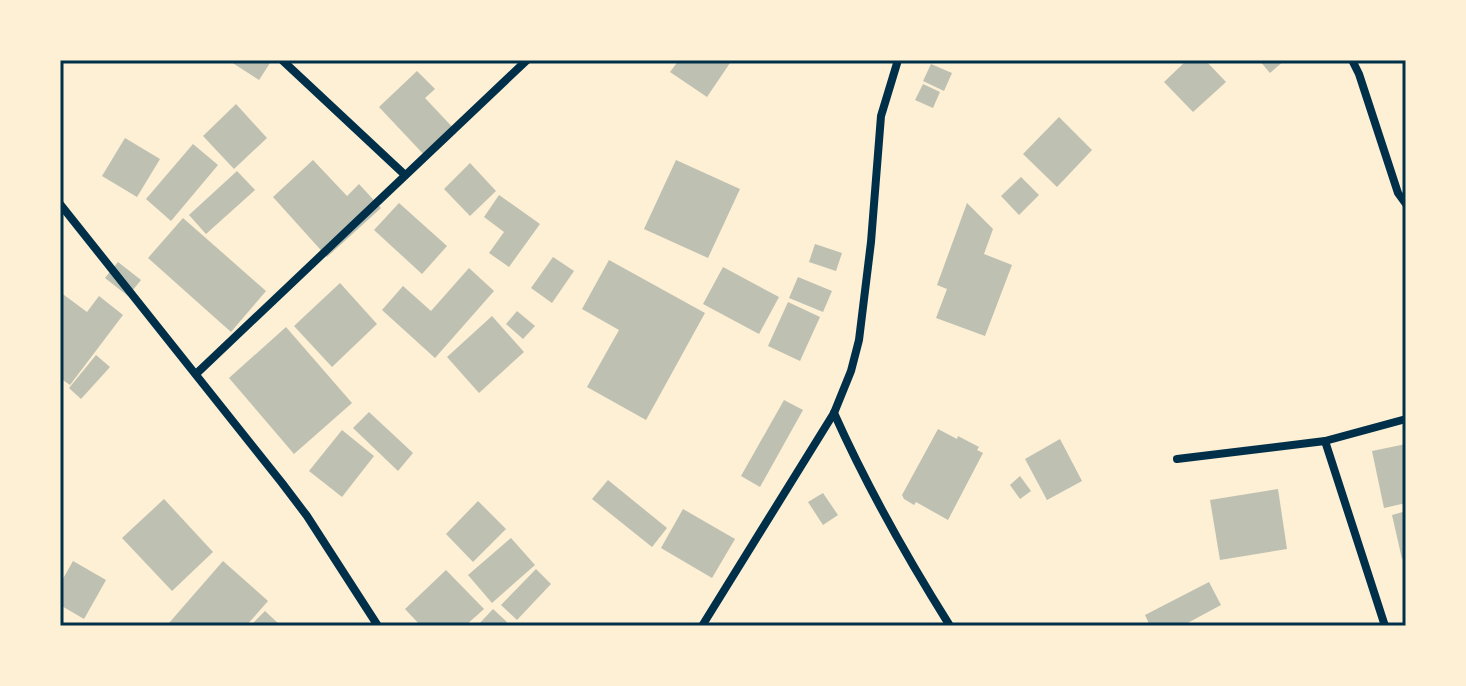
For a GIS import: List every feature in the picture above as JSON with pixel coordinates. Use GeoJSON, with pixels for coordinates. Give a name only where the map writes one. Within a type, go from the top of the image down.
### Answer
{"type":"FeatureCollection","features":[{"type":"Feature","properties":{"kind":"street"},"geometry":{"type":"LineString","coordinates":[[282,60],[405,175]]}},
{"type":"Feature","properties":{"kind":"street"},"geometry":{"type":"LineString","coordinates":[[196,374],[527,60]]}},
{"type":"Feature","properties":{"kind":"street"},"geometry":{"type":"LineString","coordinates":[[702,626],[834,413],[851,371],[859,340],[871,242],[881,116],[898,60]]}},
{"type":"Feature","properties":{"kind":"street"},"geometry":{"type":"LineString","coordinates":[[1352,60],[1398,193],[1406,204]]}},
{"type":"Feature","properties":{"kind":"street"},"geometry":{"type":"LineString","coordinates":[[60,204],[307,516],[378,626]]}},
{"type":"Feature","properties":{"kind":"street"},"geometry":{"type":"LineString","coordinates":[[834,413],[865,484],[950,626]]}},
{"type":"Feature","properties":{"kind":"street"},"geometry":{"type":"LineString","coordinates":[[1177,459],[1325,441],[1406,419]]}},
{"type":"Feature","properties":{"kind":"street"},"geometry":{"type":"LineString","coordinates":[[1325,441],[1385,626]]}},
{"type":"Feature","properties":{"kind":"building"},"geometry":{"type":"Polygon","coordinates":[[[228,60],[272,60],[259,80],[228,60]]]}},
{"type":"Feature","properties":{"kind":"building"},"geometry":{"type":"Polygon","coordinates":[[[679,60],[732,60],[707,97],[670,72],[679,60]]]}},
{"type":"Feature","properties":{"kind":"building"},"geometry":{"type":"Polygon","coordinates":[[[1187,60],[1205,60],[1226,82],[1193,112],[1164,82],[1187,60]]]}},
{"type":"Feature","properties":{"kind":"building"},"geometry":{"type":"Polygon","coordinates":[[[1259,60],[1285,60],[1270,73],[1259,60]]]}},
{"type":"Feature","properties":{"kind":"building"},"geometry":{"type":"Polygon","coordinates":[[[931,64],[952,73],[944,91],[923,81],[931,64]]]}},
{"type":"Feature","properties":{"kind":"building"},"geometry":{"type":"Polygon","coordinates":[[[417,71],[435,89],[425,98],[457,132],[428,159],[379,107],[417,71]]]}},
{"type":"Feature","properties":{"kind":"building"},"geometry":{"type":"Polygon","coordinates":[[[923,84],[940,92],[933,108],[915,100],[923,84]]]}},
{"type":"Feature","properties":{"kind":"building"},"geometry":{"type":"Polygon","coordinates":[[[236,104],[267,138],[234,169],[203,136],[236,104]]]}},
{"type":"Feature","properties":{"kind":"building"},"geometry":{"type":"Polygon","coordinates":[[[1059,117],[1092,150],[1057,187],[1023,154],[1059,117]]]}},
{"type":"Feature","properties":{"kind":"building"},"geometry":{"type":"Polygon","coordinates":[[[125,138],[160,159],[137,197],[102,176],[125,138]]]}},
{"type":"Feature","properties":{"kind":"building"},"geometry":{"type":"Polygon","coordinates":[[[193,144],[218,165],[171,221],[146,199],[193,144]]]}},
{"type":"Feature","properties":{"kind":"building"},"geometry":{"type":"Polygon","coordinates":[[[313,160],[347,196],[359,184],[381,208],[327,257],[273,197],[313,160]]]}},
{"type":"Feature","properties":{"kind":"building"},"geometry":{"type":"Polygon","coordinates":[[[676,160],[740,189],[708,258],[644,229],[676,160]]]}},
{"type":"Feature","properties":{"kind":"building"},"geometry":{"type":"Polygon","coordinates":[[[470,163],[496,191],[470,216],[444,189],[470,163]]]}},
{"type":"Feature","properties":{"kind":"building"},"geometry":{"type":"Polygon","coordinates":[[[237,171],[255,190],[206,234],[189,215],[237,171]]]}},
{"type":"Feature","properties":{"kind":"building"},"geometry":{"type":"Polygon","coordinates":[[[1021,177],[1039,195],[1019,215],[1001,196],[1021,177]]]}},
{"type":"Feature","properties":{"kind":"building"},"geometry":{"type":"Polygon","coordinates":[[[499,195],[540,224],[509,267],[489,253],[504,232],[484,217],[499,195]]]}},
{"type":"Feature","properties":{"kind":"building"},"geometry":{"type":"Polygon","coordinates":[[[399,203],[447,246],[422,274],[374,230],[399,203]]]}},
{"type":"Feature","properties":{"kind":"building"},"geometry":{"type":"Polygon","coordinates":[[[967,203],[993,229],[984,254],[1012,265],[985,336],[936,318],[947,289],[937,285],[967,203]]]}},
{"type":"Feature","properties":{"kind":"building"},"geometry":{"type":"Polygon","coordinates":[[[183,218],[266,291],[231,332],[148,258],[183,218]]]}},
{"type":"Feature","properties":{"kind":"building"},"geometry":{"type":"Polygon","coordinates":[[[815,244],[842,253],[836,271],[809,262],[815,244]]]}},
{"type":"Feature","properties":{"kind":"building"},"geometry":{"type":"Polygon","coordinates":[[[553,257],[574,271],[552,303],[531,288],[553,257]]]}},
{"type":"Feature","properties":{"kind":"building"},"geometry":{"type":"Polygon","coordinates":[[[609,260],[705,313],[646,420],[587,387],[619,330],[582,309],[609,260]]]}},
{"type":"Feature","properties":{"kind":"building"},"geometry":{"type":"Polygon","coordinates":[[[118,262],[141,280],[128,296],[105,278],[118,262]]]}},
{"type":"Feature","properties":{"kind":"building"},"geometry":{"type":"Polygon","coordinates":[[[723,267],[779,297],[759,334],[703,304],[723,267]]]}},
{"type":"Feature","properties":{"kind":"building"},"geometry":{"type":"Polygon","coordinates":[[[469,268],[494,291],[435,358],[382,310],[403,286],[431,311],[469,268]]]}},
{"type":"Feature","properties":{"kind":"building"},"geometry":{"type":"Polygon","coordinates":[[[798,277],[832,291],[823,312],[789,298],[798,277]]]}},
{"type":"Feature","properties":{"kind":"building"},"geometry":{"type":"Polygon","coordinates":[[[340,283],[377,324],[332,367],[294,326],[340,283]]]}},
{"type":"Feature","properties":{"kind":"building"},"geometry":{"type":"Polygon","coordinates":[[[60,292],[87,312],[99,296],[123,315],[70,385],[60,378],[60,292]]]}},
{"type":"Feature","properties":{"kind":"building"},"geometry":{"type":"Polygon","coordinates":[[[788,302],[820,317],[800,361],[768,346],[788,302]]]}},
{"type":"Feature","properties":{"kind":"building"},"geometry":{"type":"Polygon","coordinates":[[[517,311],[535,326],[523,339],[506,324],[517,311]]]}},
{"type":"Feature","properties":{"kind":"building"},"geometry":{"type":"Polygon","coordinates":[[[492,316],[524,352],[479,393],[447,357],[492,316]]]}},
{"type":"Feature","properties":{"kind":"building"},"geometry":{"type":"Polygon","coordinates":[[[286,327],[352,403],[294,454],[229,378],[286,327]]]}},
{"type":"Feature","properties":{"kind":"building"},"geometry":{"type":"Polygon","coordinates":[[[96,355],[110,367],[81,399],[69,388],[96,355]]]}},
{"type":"Feature","properties":{"kind":"building"},"geometry":{"type":"Polygon","coordinates":[[[784,400],[803,410],[760,487],[741,476],[784,400]]]}},
{"type":"Feature","properties":{"kind":"building"},"geometry":{"type":"Polygon","coordinates":[[[369,412],[413,453],[398,471],[353,428],[369,412]]]}},
{"type":"Feature","properties":{"kind":"building"},"geometry":{"type":"Polygon","coordinates":[[[938,429],[979,447],[977,450],[983,453],[948,520],[916,502],[914,505],[902,495],[938,429]]]}},
{"type":"Feature","properties":{"kind":"building"},"geometry":{"type":"Polygon","coordinates":[[[342,430],[374,456],[342,497],[309,471],[342,430]]]}},
{"type":"Feature","properties":{"kind":"building"},"geometry":{"type":"Polygon","coordinates":[[[1060,439],[1082,481],[1047,500],[1025,459],[1060,439]]]}},
{"type":"Feature","properties":{"kind":"building"},"geometry":{"type":"Polygon","coordinates":[[[1406,444],[1406,503],[1384,508],[1372,451],[1406,444]]]}},
{"type":"Feature","properties":{"kind":"building"},"geometry":{"type":"Polygon","coordinates":[[[1020,476],[1031,491],[1020,499],[1010,485],[1020,476]]]}},
{"type":"Feature","properties":{"kind":"building"},"geometry":{"type":"Polygon","coordinates":[[[608,480],[667,528],[652,547],[592,499],[608,480]]]}},
{"type":"Feature","properties":{"kind":"building"},"geometry":{"type":"Polygon","coordinates":[[[1278,489],[1287,549],[1220,560],[1210,500],[1278,489]]]}},
{"type":"Feature","properties":{"kind":"building"},"geometry":{"type":"Polygon","coordinates":[[[823,493],[838,515],[823,525],[808,502],[823,493]]]}},
{"type":"Feature","properties":{"kind":"building"},"geometry":{"type":"Polygon","coordinates":[[[164,499],[213,552],[172,591],[122,538],[164,499]]]}},
{"type":"Feature","properties":{"kind":"building"},"geometry":{"type":"Polygon","coordinates":[[[478,501],[506,529],[473,562],[446,534],[478,501]]]}},
{"type":"Feature","properties":{"kind":"building"},"geometry":{"type":"Polygon","coordinates":[[[683,509],[735,539],[712,578],[661,548],[683,509]]]}},
{"type":"Feature","properties":{"kind":"building"},"geometry":{"type":"Polygon","coordinates":[[[1406,511],[1406,558],[1402,559],[1392,515],[1406,511]]]}},
{"type":"Feature","properties":{"kind":"building"},"geometry":{"type":"Polygon","coordinates":[[[511,538],[535,565],[492,603],[468,575],[511,538]]]}},
{"type":"Feature","properties":{"kind":"building"},"geometry":{"type":"Polygon","coordinates":[[[73,561],[106,580],[84,619],[60,605],[60,584],[73,561]]]}},
{"type":"Feature","properties":{"kind":"building"},"geometry":{"type":"Polygon","coordinates":[[[223,561],[268,601],[246,626],[172,626],[169,623],[223,561]]]}},
{"type":"Feature","properties":{"kind":"building"},"geometry":{"type":"Polygon","coordinates":[[[536,569],[551,584],[517,620],[501,605],[536,569]]]}},
{"type":"Feature","properties":{"kind":"building"},"geometry":{"type":"Polygon","coordinates":[[[446,570],[484,609],[465,626],[421,626],[405,609],[446,570]]]}},
{"type":"Feature","properties":{"kind":"building"},"geometry":{"type":"Polygon","coordinates":[[[1209,582],[1221,605],[1182,626],[1150,626],[1145,615],[1209,582]]]}},
{"type":"Feature","properties":{"kind":"building"},"geometry":{"type":"Polygon","coordinates":[[[493,609],[507,622],[503,626],[477,626],[493,609]]]}},
{"type":"Feature","properties":{"kind":"building"},"geometry":{"type":"Polygon","coordinates":[[[265,611],[281,626],[250,626],[265,611]]]}}]}
